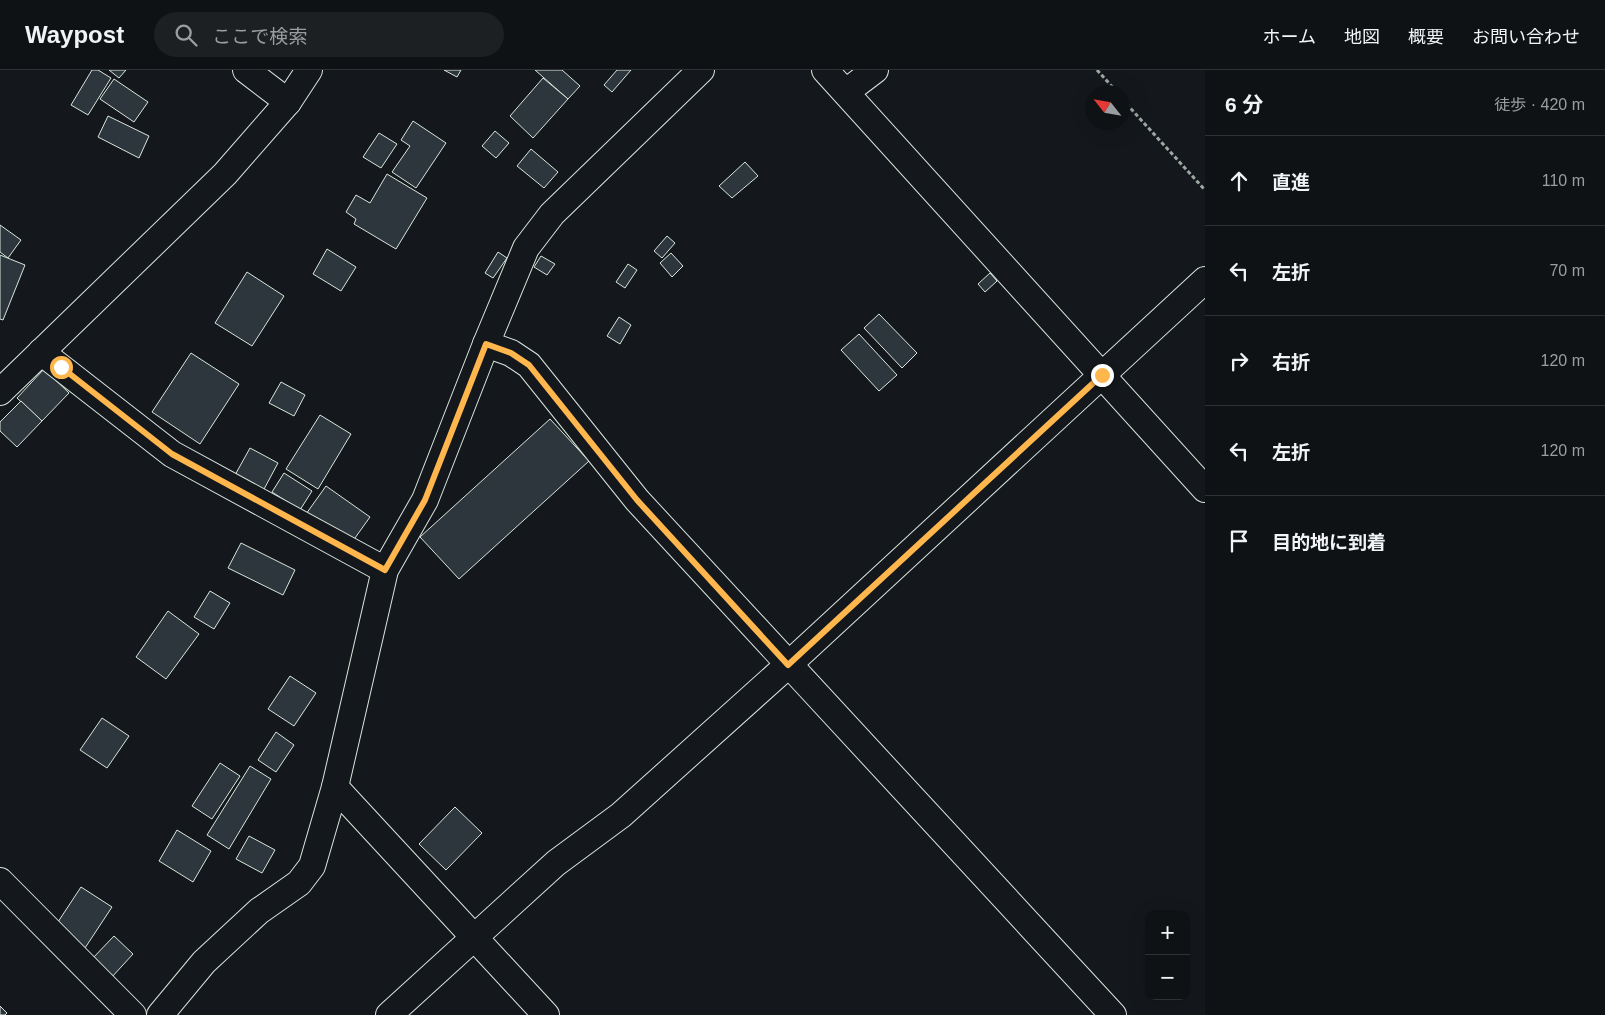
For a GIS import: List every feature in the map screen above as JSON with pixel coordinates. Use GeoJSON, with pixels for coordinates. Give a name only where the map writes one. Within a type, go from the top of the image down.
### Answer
{"type":"FeatureCollection","features":[{"type":"Feature","properties":{"kind":"street"},"geometry":{"type":"LineString","coordinates":[[246,70],[288,102]]}},
{"type":"Feature","properties":{"kind":"street"},"geometry":{"type":"LineString","coordinates":[[0,392],[225,174],[288,102],[309,70]]}},
{"type":"Feature","properties":{"kind":"street"},"geometry":{"type":"LineString","coordinates":[[160,1015],[204,962],[259,911],[299,883],[312,866],[336,787],[385,570],[425,500],[526,248],[552,214],[701,70]]}},
{"type":"Feature","properties":{"kind":"street"},"geometry":{"type":"LineString","coordinates":[[825,70],[1205,490]]}},
{"type":"Feature","properties":{"kind":"street"},"geometry":{"type":"LineString","coordinates":[[846,92],[875,70]]}},
{"type":"Feature","properties":{"kind":"street"},"geometry":{"type":"LineString","coordinates":[[389,1015],[556,863],[621,814],[788,665],[1205,280]]}},
{"type":"Feature","properties":{"kind":"street"},"geometry":{"type":"LineString","coordinates":[[486,344],[511,353],[529,365],[637,500],[1113,1015]]}},
{"type":"Feature","properties":{"kind":"street"},"geometry":{"type":"LineString","coordinates":[[41,352],[172,454],[385,570]]}},
{"type":"Feature","properties":{"kind":"street"},"geometry":{"type":"LineString","coordinates":[[336,787],[546,1015]]}},
{"type":"Feature","properties":{"kind":"street"},"geometry":{"type":"LineString","coordinates":[[0,881],[133,1015]]}},
{"type":"Feature","properties":{"kind":"path"},"geometry":{"type":"LineString","coordinates":[[1097,70],[1111,85]]}},
{"type":"Feature","properties":{"kind":"path"},"geometry":{"type":"LineString","coordinates":[[1130,108],[1205,190]]}},
{"type":"Feature","properties":{"kind":"building"},"geometry":{"type":"Polygon","coordinates":[[[92,70],[98,70],[111,78],[88,115],[71,105],[92,70]]]}},
{"type":"Feature","properties":{"kind":"building"},"geometry":{"type":"Polygon","coordinates":[[[109,70],[126,70],[119,78],[109,70]]]}},
{"type":"Feature","properties":{"kind":"building"},"geometry":{"type":"Polygon","coordinates":[[[444,70],[461,70],[457,77],[444,70]]]}},
{"type":"Feature","properties":{"kind":"building"},"geometry":{"type":"Polygon","coordinates":[[[535,70],[562,70],[580,86],[568,99],[535,70]]]}},
{"type":"Feature","properties":{"kind":"building"},"geometry":{"type":"Polygon","coordinates":[[[617,70],[631,70],[612,92],[604,85],[617,70]]]}},
{"type":"Feature","properties":{"kind":"building"},"geometry":{"type":"Polygon","coordinates":[[[543,78],[568,99],[533,138],[510,116],[543,78]]]}},
{"type":"Feature","properties":{"kind":"building"},"geometry":{"type":"Polygon","coordinates":[[[114,79],[148,102],[134,122],[100,99],[114,79]]]}},
{"type":"Feature","properties":{"kind":"building"},"geometry":{"type":"Polygon","coordinates":[[[108,116],[149,136],[139,158],[98,137],[108,116]]]}},
{"type":"Feature","properties":{"kind":"building"},"geometry":{"type":"Polygon","coordinates":[[[413,121],[446,143],[416,188],[392,172],[410,146],[401,140],[413,121]]]}},
{"type":"Feature","properties":{"kind":"building"},"geometry":{"type":"Polygon","coordinates":[[[495,131],[509,143],[496,158],[482,146],[495,131]]]}},
{"type":"Feature","properties":{"kind":"building"},"geometry":{"type":"Polygon","coordinates":[[[379,133],[397,144],[381,168],[363,157],[379,133]]]}},
{"type":"Feature","properties":{"kind":"building"},"geometry":{"type":"Polygon","coordinates":[[[531,149],[558,172],[544,188],[517,166],[531,149]]]}},
{"type":"Feature","properties":{"kind":"building"},"geometry":{"type":"Polygon","coordinates":[[[745,162],[758,176],[732,198],[719,186],[745,162]]]}},
{"type":"Feature","properties":{"kind":"building"},"geometry":{"type":"Polygon","coordinates":[[[387,174],[427,198],[396,249],[354,224],[356,219],[346,212],[356,195],[370,203],[387,174]]]}},
{"type":"Feature","properties":{"kind":"building"},"geometry":{"type":"Polygon","coordinates":[[[0,225],[21,240],[8,258],[0,252],[0,225]]]}},
{"type":"Feature","properties":{"kind":"building"},"geometry":{"type":"Polygon","coordinates":[[[667,236],[675,243],[662,258],[654,251],[667,236]]]}},
{"type":"Feature","properties":{"kind":"building"},"geometry":{"type":"Polygon","coordinates":[[[327,249],[356,267],[341,291],[313,274],[327,249]]]}},
{"type":"Feature","properties":{"kind":"building"},"geometry":{"type":"Polygon","coordinates":[[[498,252],[507,258],[493,278],[485,273],[498,252]]]}},
{"type":"Feature","properties":{"kind":"building"},"geometry":{"type":"Polygon","coordinates":[[[671,253],[683,266],[672,277],[660,263],[671,253]]]}},
{"type":"Feature","properties":{"kind":"building"},"geometry":{"type":"Polygon","coordinates":[[[0,255],[25,265],[3,320],[0,319],[0,255]]]}},
{"type":"Feature","properties":{"kind":"building"},"geometry":{"type":"Polygon","coordinates":[[[541,256],[555,264],[547,275],[534,267],[541,256]]]}},
{"type":"Feature","properties":{"kind":"building"},"geometry":{"type":"Polygon","coordinates":[[[628,264],[637,270],[625,288],[616,282],[628,264]]]}},
{"type":"Feature","properties":{"kind":"building"},"geometry":{"type":"Polygon","coordinates":[[[247,272],[284,296],[252,346],[215,323],[247,272]]]}},
{"type":"Feature","properties":{"kind":"building"},"geometry":{"type":"Polygon","coordinates":[[[990,273],[997,281],[985,292],[978,284],[990,273]]]}},
{"type":"Feature","properties":{"kind":"building"},"geometry":{"type":"Polygon","coordinates":[[[879,314],[917,353],[902,368],[864,328],[879,314]]]}},
{"type":"Feature","properties":{"kind":"building"},"geometry":{"type":"Polygon","coordinates":[[[619,317],[631,325],[620,344],[607,336],[619,317]]]}},
{"type":"Feature","properties":{"kind":"building"},"geometry":{"type":"Polygon","coordinates":[[[859,334],[897,375],[879,391],[841,350],[859,334]]]}},
{"type":"Feature","properties":{"kind":"building"},"geometry":{"type":"Polygon","coordinates":[[[191,353],[239,384],[200,444],[152,412],[191,353]]]}},
{"type":"Feature","properties":{"kind":"building"},"geometry":{"type":"Polygon","coordinates":[[[44,369],[69,393],[42,421],[17,398],[44,369]]]}},
{"type":"Feature","properties":{"kind":"building"},"geometry":{"type":"Polygon","coordinates":[[[281,382],[305,395],[294,416],[269,403],[281,382]]]}},
{"type":"Feature","properties":{"kind":"building"},"geometry":{"type":"Polygon","coordinates":[[[21,401],[42,421],[17,447],[0,431],[0,422],[21,401]]]}},
{"type":"Feature","properties":{"kind":"building"},"geometry":{"type":"Polygon","coordinates":[[[320,415],[351,434],[318,489],[286,469],[320,415]]]}},
{"type":"Feature","properties":{"kind":"building"},"geometry":{"type":"Polygon","coordinates":[[[550,419],[589,461],[459,579],[420,537],[550,419]]]}},
{"type":"Feature","properties":{"kind":"building"},"geometry":{"type":"Polygon","coordinates":[[[250,448],[278,463],[263,491],[235,475],[250,448]]]}},
{"type":"Feature","properties":{"kind":"building"},"geometry":{"type":"Polygon","coordinates":[[[284,473],[312,491],[300,510],[272,492],[284,473]]]}},
{"type":"Feature","properties":{"kind":"building"},"geometry":{"type":"Polygon","coordinates":[[[326,486],[370,517],[350,545],[306,514],[326,486]]]}},
{"type":"Feature","properties":{"kind":"building"},"geometry":{"type":"Polygon","coordinates":[[[241,543],[295,570],[283,595],[228,568],[241,543]]]}},
{"type":"Feature","properties":{"kind":"building"},"geometry":{"type":"Polygon","coordinates":[[[210,591],[230,603],[214,629],[194,617],[210,591]]]}},
{"type":"Feature","properties":{"kind":"building"},"geometry":{"type":"Polygon","coordinates":[[[168,611],[199,634],[166,679],[136,657],[168,611]]]}},
{"type":"Feature","properties":{"kind":"building"},"geometry":{"type":"Polygon","coordinates":[[[290,676],[316,693],[294,726],[268,709],[290,676]]]}},
{"type":"Feature","properties":{"kind":"building"},"geometry":{"type":"Polygon","coordinates":[[[102,718],[129,736],[107,768],[80,750],[102,718]]]}},
{"type":"Feature","properties":{"kind":"building"},"geometry":{"type":"Polygon","coordinates":[[[276,732],[294,745],[276,772],[258,760],[276,732]]]}},
{"type":"Feature","properties":{"kind":"building"},"geometry":{"type":"Polygon","coordinates":[[[220,763],[240,776],[212,819],[192,806],[220,763]]]}},
{"type":"Feature","properties":{"kind":"building"},"geometry":{"type":"Polygon","coordinates":[[[250,766],[271,779],[229,849],[207,835],[250,766]]]}},
{"type":"Feature","properties":{"kind":"building"},"geometry":{"type":"Polygon","coordinates":[[[455,807],[482,833],[446,870],[419,844],[455,807]]]}},
{"type":"Feature","properties":{"kind":"building"},"geometry":{"type":"Polygon","coordinates":[[[177,830],[211,851],[193,882],[159,861],[177,830]]]}},
{"type":"Feature","properties":{"kind":"building"},"geometry":{"type":"Polygon","coordinates":[[[249,836],[275,850],[262,873],[236,859],[249,836]]]}},
{"type":"Feature","properties":{"kind":"building"},"geometry":{"type":"Polygon","coordinates":[[[81,887],[112,907],[85,948],[54,928],[81,887]]]}},
{"type":"Feature","properties":{"kind":"building"},"geometry":{"type":"Polygon","coordinates":[[[114,936],[133,954],[111,978],[91,960],[114,936]]]}},
{"type":"Feature","properties":{"kind":"building"},"geometry":{"type":"Polygon","coordinates":[[[0,1006],[7,1013],[5,1015],[0,1015],[0,1006]]]}},
{"type":"Feature","properties":{"kind":"route"},"geometry":{"type":"LineString","coordinates":[[61,367],[172,454],[385,570],[425,500],[486,344],[511,353],[529,365],[637,500],[788,665],[1102,375]]}}]}
